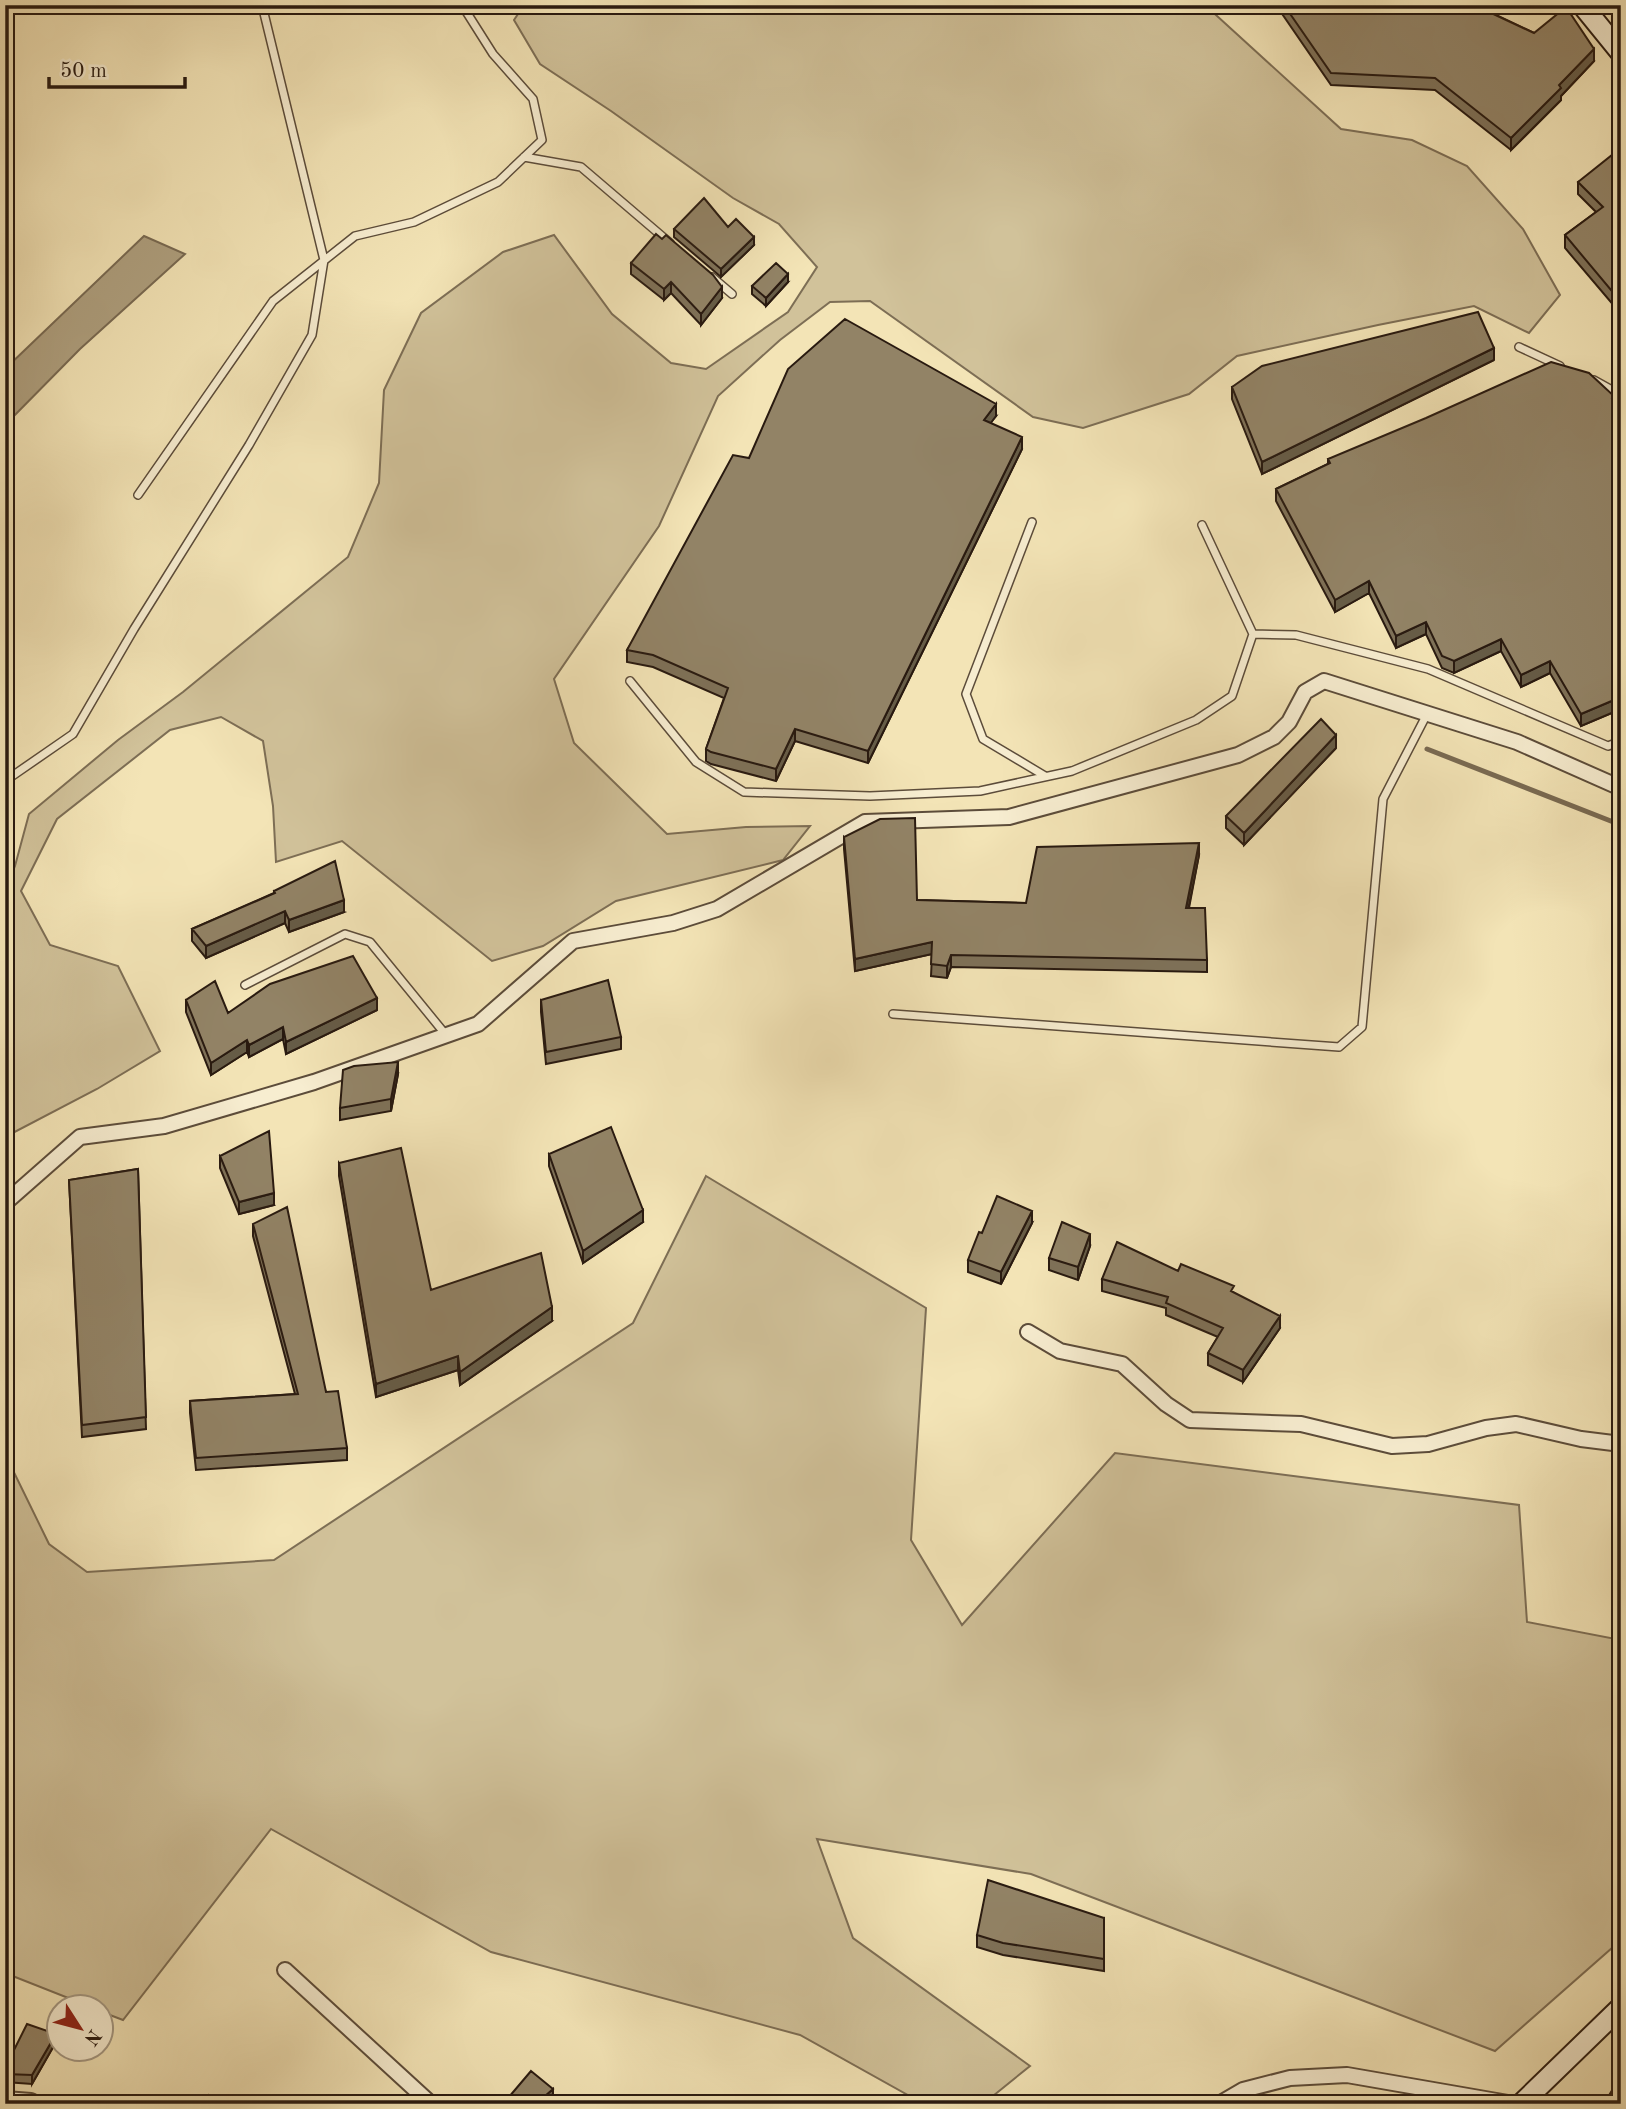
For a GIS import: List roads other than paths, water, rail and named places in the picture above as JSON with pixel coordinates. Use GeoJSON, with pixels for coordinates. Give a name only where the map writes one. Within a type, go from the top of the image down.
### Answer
{"type":"FeatureCollection","features":[{"type":"Feature","properties":{"kind":"street"},"geometry":{"type":"LineString","coordinates":[[1582,5],[1621,53]]}},
{"type":"Feature","properties":{"kind":"street"},"geometry":{"type":"LineString","coordinates":[[5,1203],[80,1138],[164,1126],[314,1082],[478,1024],[573,941],[673,923],[717,909],[865,822],[1009,817],[1238,754],[1274,737],[1289,722],[1305,692],[1324,681],[1517,742],[1621,788]]}},
{"type":"Feature","properties":{"kind":"street"},"geometry":{"type":"LineString","coordinates":[[1028,1332],[1060,1351],[1122,1364],[1166,1404],[1190,1420],[1301,1424],[1392,1446],[1428,1444],[1486,1427],[1516,1424],[1581,1439],[1621,1444]]}},
{"type":"Feature","properties":{"kind":"street"},"geometry":{"type":"LineString","coordinates":[[285,1970],[424,2102]]}},
{"type":"Feature","properties":{"kind":"street"},"geometry":{"type":"LineString","coordinates":[[1521,2104],[1621,2007]]}},
{"type":"Feature","properties":{"kind":"street"},"geometry":{"type":"LineString","coordinates":[[1219,2104],[1243,2090],[1290,2078],[1347,2076],[1514,2104]]}},
{"type":"Feature","properties":{"kind":"street"},"geometry":{"type":"LineString","coordinates":[[5,2099],[31,2101],[36,2104]]}},
{"type":"Feature","properties":{"kind":"lane"},"geometry":{"type":"LineString","coordinates":[[5,781],[73,734],[134,629],[249,445],[312,335],[324,260],[262,5]]}},
{"type":"Feature","properties":{"kind":"lane"},"geometry":{"type":"LineString","coordinates":[[138,495],[273,301],[355,236],[414,222],[498,182],[542,140],[533,99],[494,54],[462,5]]}},
{"type":"Feature","properties":{"kind":"lane"},"geometry":{"type":"LineString","coordinates":[[524,157],[581,167],[677,249]]}},
{"type":"Feature","properties":{"kind":"lane"},"geometry":{"type":"LineString","coordinates":[[705,271],[732,294]]}},
{"type":"Feature","properties":{"kind":"lane"},"geometry":{"type":"LineString","coordinates":[[1519,347],[1564,367]]}},
{"type":"Feature","properties":{"kind":"lane"},"geometry":{"type":"LineString","coordinates":[[1586,377],[1621,395]]}},
{"type":"Feature","properties":{"kind":"lane"},"geometry":{"type":"LineString","coordinates":[[1031,522],[966,694],[983,739],[1045,776]]}},
{"type":"Feature","properties":{"kind":"lane"},"geometry":{"type":"LineString","coordinates":[[630,681],[696,762],[744,792],[870,796],[980,790],[1072,771],[1196,720],[1232,696],[1252,634],[1202,525]]}},
{"type":"Feature","properties":{"kind":"lane"},"geometry":{"type":"LineString","coordinates":[[1252,634],[1296,635],[1428,669],[1608,746],[1621,741]]}},
{"type":"Feature","properties":{"kind":"lane"},"geometry":{"type":"LineString","coordinates":[[893,1014],[1339,1047],[1362,1027],[1383,799],[1427,713]]}},
{"type":"Feature","properties":{"kind":"lane"},"geometry":{"type":"LineString","coordinates":[[245,985],[345,934],[370,943],[447,1035]]}},
{"type":"Feature","properties":{"kind":"waterway"},"geometry":{"type":"LineString","coordinates":[[1427,749],[1621,825]]}}]}
